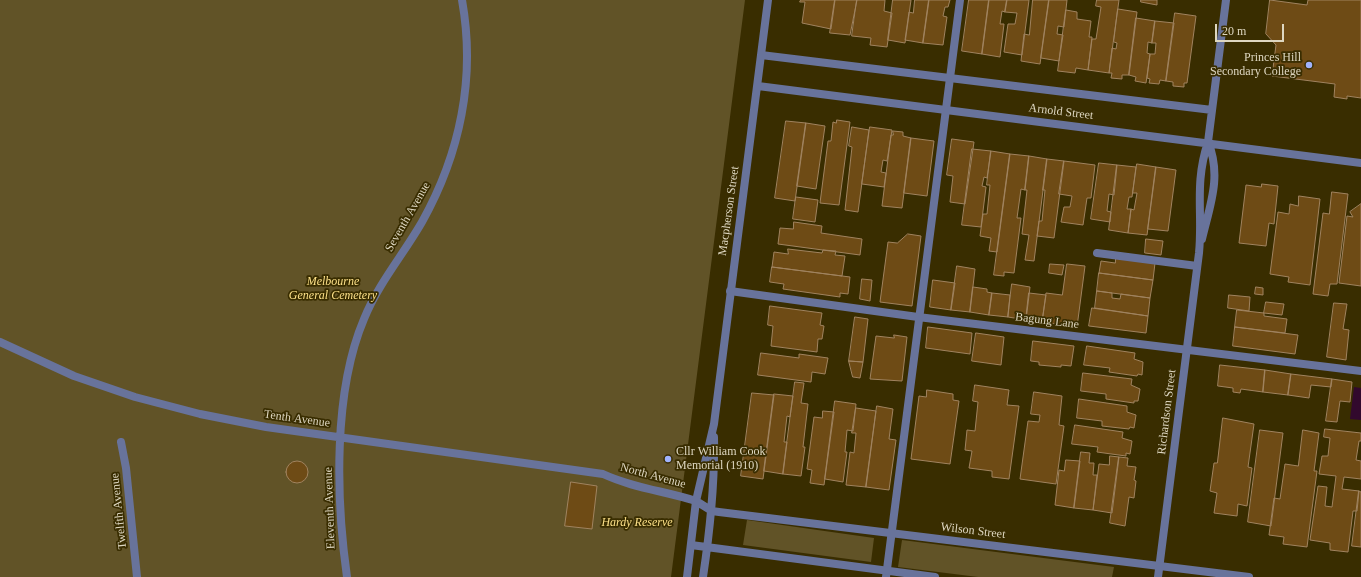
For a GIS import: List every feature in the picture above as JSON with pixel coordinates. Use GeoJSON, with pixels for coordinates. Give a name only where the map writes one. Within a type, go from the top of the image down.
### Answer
{"type":"FeatureCollection","features":[{"type":"Feature","properties":{"kind":"street","name":"Seventh Avenue"},"geometry":{"type":"LineString","coordinates":[[340,438],[349,367],[364,317],[435,197],[456,141],[463,115],[466,90],[466,34],[462,0]]}},
{"type":"Feature","properties":{"kind":"street","name":"Macpherson Street"},"geometry":{"type":"LineString","coordinates":[[687,577],[696,501],[714,424],[768,0]]}},
{"type":"Feature","properties":{"kind":"street"},"geometry":{"type":"LineString","coordinates":[[887,574],[918,318],[960,0]]}},
{"type":"Feature","properties":{"kind":"street","name":"Richardson Street"},"geometry":{"type":"LineString","coordinates":[[1158,577],[1199,249],[1199,184],[1202,160],[1208,142],[1226,0]]}},
{"type":"Feature","properties":{"kind":"street","name":"Arnold Street"},"geometry":{"type":"LineString","coordinates":[[761,55],[1212,110]]}},
{"type":"Feature","properties":{"kind":"street","name":"Arnold Street"},"geometry":{"type":"LineString","coordinates":[[758,86],[1208,142],[1230,147],[1361,163]]}},
{"type":"Feature","properties":{"kind":"street","name":"Richardson Street"},"geometry":{"type":"LineString","coordinates":[[1199,249],[1213,197],[1215,171],[1214,158],[1208,142]]}},
{"type":"Feature","properties":{"kind":"street"},"geometry":{"type":"LineString","coordinates":[[1097,253],[1197,266]]}},
{"type":"Feature","properties":{"kind":"street","name":"Bagung Lane"},"geometry":{"type":"LineString","coordinates":[[730,292],[918,318],[1361,371]]}},
{"type":"Feature","properties":{"kind":"street","name":"Tenth Avenue"},"geometry":{"type":"LineString","coordinates":[[0,342],[74,376],[149,401],[235,421],[340,438],[603,474]]}},
{"type":"Feature","properties":{"kind":"street","name":"Macpherson Street"},"geometry":{"type":"LineString","coordinates":[[703,577],[708,547],[715,474],[714,424]]}},
{"type":"Feature","properties":{"kind":"street","name":"Eleventh Avenue"},"geometry":{"type":"LineString","coordinates":[[340,438],[342,534],[346,577]]}},
{"type":"Feature","properties":{"kind":"street","name":"Twelfth Avenue"},"geometry":{"type":"LineString","coordinates":[[121,442],[126,468],[137,577]]}},
{"type":"Feature","properties":{"kind":"street","name":"North Avenue"},"geometry":{"type":"LineString","coordinates":[[603,474],[647,490],[696,501]]}},
{"type":"Feature","properties":{"kind":"street","name":"Wilson Street"},"geometry":{"type":"LineString","coordinates":[[696,501],[712,512],[1249,577]]}},
{"type":"Feature","properties":{"kind":"street"},"geometry":{"type":"LineString","coordinates":[[691,545],[887,574],[936,577]]}},
{"type":"Feature","properties":{"kind":"green space","name":"Melbourne General Cemetery"},"geometry":{"type":"Polygon","coordinates":[[[0,0],[745,0],[671,577],[0,577],[0,0]]]}},
{"type":"Feature","properties":{"kind":"green space"},"geometry":{"type":"Polygon","coordinates":[[[747,520],[874,538],[871,562],[743,545],[747,520]]]}},
{"type":"Feature","properties":{"kind":"green space"},"geometry":{"type":"Polygon","coordinates":[[[902,540],[1114,567],[1112,577],[978,577],[898,567],[902,540]]]}},
{"type":"Feature","properties":{"kind":"shaded area"},"geometry":{"type":"Polygon","coordinates":[[[1354,387],[1361,388],[1361,420],[1350,419],[1354,387]]]}},
{"type":"Feature","properties":{"kind":"building"},"geometry":{"type":"Polygon","coordinates":[[[801,0],[835,0],[831,29],[802,23],[805,2],[800,2],[801,0]]]}},
{"type":"Feature","properties":{"kind":"building"},"geometry":{"type":"Polygon","coordinates":[[[835,0],[857,0],[850,35],[830,33],[835,0]]]}},
{"type":"Feature","properties":{"kind":"building"},"geometry":{"type":"Polygon","coordinates":[[[857,0],[885,0],[884,11],[892,13],[887,47],[870,45],[871,38],[852,36],[857,0]]]}},
{"type":"Feature","properties":{"kind":"building"},"geometry":{"type":"Polygon","coordinates":[[[893,0],[911,0],[905,43],[888,40],[893,0]]]}},
{"type":"Feature","properties":{"kind":"building"},"geometry":{"type":"Polygon","coordinates":[[[915,0],[929,0],[923,43],[905,40],[909,12],[913,13],[915,0]]]}},
{"type":"Feature","properties":{"kind":"building"},"geometry":{"type":"Polygon","coordinates":[[[929,0],[950,0],[948,7],[945,7],[943,16],[947,17],[943,45],[923,43],[929,0]]]}},
{"type":"Feature","properties":{"kind":"building"},"geometry":{"type":"Polygon","coordinates":[[[969,0],[989,0],[982,54],[962,51],[969,0]]]}},
{"type":"Feature","properties":{"kind":"building"},"geometry":{"type":"Polygon","coordinates":[[[989,0],[1007,0],[1005,12],[1002,11],[1000,24],[1004,24],[1000,57],[982,54],[989,0]]]}},
{"type":"Feature","properties":{"kind":"building"},"geometry":{"type":"Polygon","coordinates":[[[1007,0],[1029,0],[1022,55],[1004,52],[1008,24],[1015,24],[1017,13],[1005,12],[1007,0]]]}},
{"type":"Feature","properties":{"kind":"building"},"geometry":{"type":"Polygon","coordinates":[[[1033,0],[1049,0],[1040,64],[1021,61],[1024,34],[1029,35],[1033,0]]]}},
{"type":"Feature","properties":{"kind":"building"},"geometry":{"type":"Polygon","coordinates":[[[1049,0],[1067,0],[1064,27],[1058,26],[1057,34],[1063,35],[1059,61],[1041,58],[1049,0]]]}},
{"type":"Feature","properties":{"kind":"building"},"geometry":{"type":"Polygon","coordinates":[[[1097,0],[1119,0],[1109,73],[1088,70],[1092,39],[1096,39],[1101,7],[1096,6],[1097,0]]]}},
{"type":"Feature","properties":{"kind":"building"},"geometry":{"type":"Polygon","coordinates":[[[1141,0],[1157,0],[1157,5],[1141,2],[1141,0]]]}},
{"type":"Feature","properties":{"kind":"building"},"geometry":{"type":"Polygon","coordinates":[[[1270,0],[1307,5],[1308,0],[1361,0],[1361,98],[1347,96],[1347,99],[1334,97],[1335,84],[1272,76],[1276,45],[1266,34],[1270,0]]]}},
{"type":"Feature","properties":{"kind":"building"},"geometry":{"type":"Polygon","coordinates":[[[1118,9],[1137,12],[1129,75],[1122,75],[1122,79],[1111,78],[1112,73],[1109,73],[1112,48],[1116,49],[1117,43],[1114,42],[1118,9]]]}},
{"type":"Feature","properties":{"kind":"building"},"geometry":{"type":"Polygon","coordinates":[[[1066,10],[1077,12],[1077,19],[1091,21],[1089,37],[1092,37],[1088,70],[1076,68],[1075,73],[1058,71],[1066,10]]]}},
{"type":"Feature","properties":{"kind":"building"},"geometry":{"type":"Polygon","coordinates":[[[1175,13],[1196,16],[1187,83],[1184,83],[1184,87],[1173,86],[1173,82],[1166,81],[1175,13]]]}},
{"type":"Feature","properties":{"kind":"building"},"geometry":{"type":"Polygon","coordinates":[[[1136,18],[1155,21],[1152,43],[1148,42],[1147,53],[1150,54],[1146,83],[1135,81],[1136,77],[1129,75],[1136,18]]]}},
{"type":"Feature","properties":{"kind":"building"},"geometry":{"type":"Polygon","coordinates":[[[1155,21],[1174,23],[1166,81],[1160,80],[1159,84],[1149,83],[1150,79],[1147,78],[1150,54],[1155,54],[1156,43],[1152,43],[1155,21]]]}},
{"type":"Feature","properties":{"kind":"building"},"geometry":{"type":"Polygon","coordinates":[[[837,120],[850,122],[839,205],[820,203],[828,141],[831,141],[833,122],[836,123],[837,120]]]}},
{"type":"Feature","properties":{"kind":"building"},"geometry":{"type":"Polygon","coordinates":[[[786,121],[806,123],[795,201],[775,198],[786,121]]]}},
{"type":"Feature","properties":{"kind":"building"},"geometry":{"type":"Polygon","coordinates":[[[806,123],[825,126],[816,189],[797,186],[806,123]]]}},
{"type":"Feature","properties":{"kind":"building"},"geometry":{"type":"Polygon","coordinates":[[[852,127],[869,130],[858,212],[845,210],[852,147],[849,146],[852,127]]]}},
{"type":"Feature","properties":{"kind":"building"},"geometry":{"type":"Polygon","coordinates":[[[870,127],[892,130],[887,161],[883,160],[881,172],[886,173],[884,187],[862,184],[870,127]]]}},
{"type":"Feature","properties":{"kind":"building"},"geometry":{"type":"Polygon","coordinates":[[[893,131],[903,132],[903,136],[911,138],[902,208],[882,206],[891,135],[893,135],[893,131]]]}},
{"type":"Feature","properties":{"kind":"building"},"geometry":{"type":"Polygon","coordinates":[[[911,138],[934,141],[927,196],[904,193],[911,138]]]}},
{"type":"Feature","properties":{"kind":"building"},"geometry":{"type":"Polygon","coordinates":[[[952,139],[974,142],[965,204],[950,202],[953,176],[947,175],[952,139]]]}},
{"type":"Feature","properties":{"kind":"building"},"geometry":{"type":"Polygon","coordinates":[[[972,149],[991,151],[987,178],[984,177],[982,186],[986,187],[981,227],[962,225],[972,149]]]}},
{"type":"Feature","properties":{"kind":"building"},"geometry":{"type":"Polygon","coordinates":[[[991,151],[1010,154],[997,252],[989,251],[991,238],[980,236],[983,214],[987,214],[990,185],[987,185],[991,151]]]}},
{"type":"Feature","properties":{"kind":"building"},"geometry":{"type":"Polygon","coordinates":[[[1010,154],[1029,156],[1025,190],[1021,189],[1017,218],[1021,218],[1014,273],[1004,272],[1004,276],[994,275],[1010,154]]]}},
{"type":"Feature","properties":{"kind":"building"},"geometry":{"type":"Polygon","coordinates":[[[1029,156],[1047,159],[1034,261],[1025,260],[1029,235],[1022,234],[1029,156]]]}},
{"type":"Feature","properties":{"kind":"building"},"geometry":{"type":"Polygon","coordinates":[[[1047,159],[1064,161],[1054,238],[1037,236],[1039,221],[1042,221],[1045,190],[1043,190],[1047,159]]]}},
{"type":"Feature","properties":{"kind":"building"},"geometry":{"type":"Polygon","coordinates":[[[1064,161],[1095,165],[1091,198],[1087,198],[1083,225],[1061,222],[1064,207],[1070,207],[1072,196],[1059,194],[1064,161]]]}},
{"type":"Feature","properties":{"kind":"building"},"geometry":{"type":"Polygon","coordinates":[[[1099,163],[1117,165],[1114,195],[1109,194],[1107,211],[1111,212],[1110,222],[1091,219],[1099,163]]]}},
{"type":"Feature","properties":{"kind":"building"},"geometry":{"type":"Polygon","coordinates":[[[1137,164],[1156,167],[1147,235],[1128,233],[1131,209],[1134,210],[1137,193],[1133,193],[1137,164]]]}},
{"type":"Feature","properties":{"kind":"building"},"geometry":{"type":"Polygon","coordinates":[[[1117,165],[1136,167],[1132,197],[1129,197],[1127,209],[1131,209],[1128,233],[1109,230],[1117,165]]]}},
{"type":"Feature","properties":{"kind":"building"},"geometry":{"type":"Polygon","coordinates":[[[1156,167],[1176,170],[1168,231],[1148,229],[1156,167]]]}},
{"type":"Feature","properties":{"kind":"building"},"geometry":{"type":"Polygon","coordinates":[[[1262,184],[1278,186],[1274,224],[1269,223],[1266,246],[1239,243],[1246,185],[1261,187],[1262,184]]]}},
{"type":"Feature","properties":{"kind":"building"},"geometry":{"type":"Polygon","coordinates":[[[1332,192],[1348,194],[1337,284],[1330,284],[1328,296],[1313,294],[1323,213],[1329,214],[1332,192]]]}},
{"type":"Feature","properties":{"kind":"building"},"geometry":{"type":"Polygon","coordinates":[[[1299,196],[1320,199],[1310,285],[1288,282],[1289,277],[1270,274],[1278,212],[1289,214],[1290,204],[1298,206],[1299,196]]]}},
{"type":"Feature","properties":{"kind":"building"},"geometry":{"type":"Polygon","coordinates":[[[796,197],[818,200],[815,222],[793,219],[796,197]]]}},
{"type":"Feature","properties":{"kind":"building"},"geometry":{"type":"Polygon","coordinates":[[[1361,204],[1361,286],[1339,283],[1347,216],[1353,217],[1350,212],[1361,204]]]}},
{"type":"Feature","properties":{"kind":"building"},"geometry":{"type":"Polygon","coordinates":[[[794,222],[822,226],[821,233],[862,239],[860,255],[778,244],[780,228],[793,229],[794,222]]]}},
{"type":"Feature","properties":{"kind":"building"},"geometry":{"type":"Polygon","coordinates":[[[908,234],[921,236],[912,306],[880,302],[888,242],[897,243],[908,234]]]}},
{"type":"Feature","properties":{"kind":"building"},"geometry":{"type":"Polygon","coordinates":[[[1146,239],[1163,241],[1161,255],[1145,253],[1146,239]]]}},
{"type":"Feature","properties":{"kind":"building"},"geometry":{"type":"Polygon","coordinates":[[[788,249],[822,253],[823,250],[836,251],[835,255],[845,256],[842,276],[772,267],[774,252],[788,254],[788,249]]]}},
{"type":"Feature","properties":{"kind":"building"},"geometry":{"type":"Polygon","coordinates":[[[1116,258],[1155,263],[1153,280],[1099,273],[1101,261],[1115,263],[1116,258]]]}},
{"type":"Feature","properties":{"kind":"building"},"geometry":{"type":"Polygon","coordinates":[[[1050,264],[1064,265],[1062,275],[1049,273],[1050,264]]]}},
{"type":"Feature","properties":{"kind":"building"},"geometry":{"type":"Polygon","coordinates":[[[1067,264],[1085,266],[1077,327],[1042,322],[1046,293],[1062,295],[1067,264]]]}},
{"type":"Feature","properties":{"kind":"building"},"geometry":{"type":"Polygon","coordinates":[[[957,266],[975,269],[970,312],[951,310],[957,266]]]}},
{"type":"Feature","properties":{"kind":"building"},"geometry":{"type":"Polygon","coordinates":[[[772,267],[850,277],[848,294],[840,293],[840,297],[783,289],[784,284],[770,282],[772,267]]]}},
{"type":"Feature","properties":{"kind":"building"},"geometry":{"type":"Polygon","coordinates":[[[1099,273],[1153,280],[1150,298],[1097,291],[1099,273]]]}},
{"type":"Feature","properties":{"kind":"building"},"geometry":{"type":"Polygon","coordinates":[[[862,279],[872,280],[870,301],[860,299],[862,279]]]}},
{"type":"Feature","properties":{"kind":"building"},"geometry":{"type":"Polygon","coordinates":[[[933,280],[955,283],[951,310],[930,307],[933,280]]]}},
{"type":"Feature","properties":{"kind":"building"},"geometry":{"type":"Polygon","coordinates":[[[1012,284],[1030,287],[1026,320],[1008,317],[1012,284]]]}},
{"type":"Feature","properties":{"kind":"building"},"geometry":{"type":"Polygon","coordinates":[[[973,287],[987,289],[987,292],[992,293],[989,315],[970,312],[973,287]]]}},
{"type":"Feature","properties":{"kind":"building"},"geometry":{"type":"Polygon","coordinates":[[[1256,287],[1263,288],[1263,295],[1255,294],[1256,287]]]}},
{"type":"Feature","properties":{"kind":"building"},"geometry":{"type":"Polygon","coordinates":[[[1097,291],[1112,293],[1112,298],[1120,299],[1121,294],[1150,298],[1148,316],[1095,308],[1097,291]]]}},
{"type":"Feature","properties":{"kind":"building"},"geometry":{"type":"Polygon","coordinates":[[[992,293],[1010,295],[1008,317],[989,315],[992,293]]]}},
{"type":"Feature","properties":{"kind":"building"},"geometry":{"type":"Polygon","coordinates":[[[1029,293],[1046,295],[1042,322],[1026,320],[1029,293]]]}},
{"type":"Feature","properties":{"kind":"building"},"geometry":{"type":"Polygon","coordinates":[[[1229,295],[1250,297],[1249,311],[1228,308],[1229,295]]]}},
{"type":"Feature","properties":{"kind":"building"},"geometry":{"type":"Polygon","coordinates":[[[1266,302],[1284,304],[1282,315],[1264,313],[1266,302]]]}},
{"type":"Feature","properties":{"kind":"building"},"geometry":{"type":"Polygon","coordinates":[[[1334,303],[1347,304],[1343,329],[1349,330],[1346,360],[1327,357],[1334,303]]]}},
{"type":"Feature","properties":{"kind":"building"},"geometry":{"type":"Polygon","coordinates":[[[770,306],[822,313],[820,325],[824,326],[822,339],[818,339],[817,352],[771,346],[773,326],[768,325],[770,306]]]}},
{"type":"Feature","properties":{"kind":"building"},"geometry":{"type":"Polygon","coordinates":[[[1092,308],[1148,316],[1146,333],[1089,326],[1092,308]]]}},
{"type":"Feature","properties":{"kind":"building"},"geometry":{"type":"Polygon","coordinates":[[[1237,310],[1264,313],[1264,316],[1287,319],[1285,333],[1235,327],[1237,310]]]}},
{"type":"Feature","properties":{"kind":"building"},"geometry":{"type":"Polygon","coordinates":[[[855,317],[868,319],[863,362],[849,361],[855,317]]]}},
{"type":"Feature","properties":{"kind":"building"},"geometry":{"type":"Polygon","coordinates":[[[928,327],[972,333],[970,354],[926,348],[928,327]]]}},
{"type":"Feature","properties":{"kind":"building"},"geometry":{"type":"Polygon","coordinates":[[[1235,327],[1298,335],[1295,354],[1233,346],[1235,327]]]}},
{"type":"Feature","properties":{"kind":"building"},"geometry":{"type":"Polygon","coordinates":[[[976,333],[1004,337],[1001,365],[972,361],[976,333]]]}},
{"type":"Feature","properties":{"kind":"building"},"geometry":{"type":"Polygon","coordinates":[[[894,335],[907,337],[902,381],[870,379],[876,336],[894,338],[894,335]]]}},
{"type":"Feature","properties":{"kind":"building"},"geometry":{"type":"Polygon","coordinates":[[[1033,341],[1074,346],[1071,366],[1061,365],[1061,367],[1039,365],[1039,362],[1031,361],[1033,341]]]}},
{"type":"Feature","properties":{"kind":"building"},"geometry":{"type":"Polygon","coordinates":[[[1087,346],[1135,353],[1134,359],[1143,362],[1142,375],[1138,374],[1137,376],[1109,372],[1110,368],[1084,365],[1087,346]]]}},
{"type":"Feature","properties":{"kind":"building"},"geometry":{"type":"Polygon","coordinates":[[[761,353],[799,358],[799,354],[828,358],[825,374],[812,372],[811,382],[758,375],[761,353]]]}},
{"type":"Feature","properties":{"kind":"building"},"geometry":{"type":"Polygon","coordinates":[[[849,361],[863,362],[860,378],[853,377],[849,361]]]}},
{"type":"Feature","properties":{"kind":"building"},"geometry":{"type":"Polygon","coordinates":[[[1220,365],[1265,370],[1263,392],[1241,389],[1240,393],[1233,392],[1233,388],[1218,386],[1220,365]]]}},
{"type":"Feature","properties":{"kind":"building"},"geometry":{"type":"Polygon","coordinates":[[[1265,370],[1291,374],[1288,395],[1263,392],[1265,370]]]}},
{"type":"Feature","properties":{"kind":"building"},"geometry":{"type":"Polygon","coordinates":[[[1083,373],[1132,379],[1131,385],[1140,389],[1138,401],[1134,401],[1134,403],[1106,399],[1106,394],[1081,391],[1083,373]]]}},
{"type":"Feature","properties":{"kind":"building"},"geometry":{"type":"Polygon","coordinates":[[[1291,374],[1332,379],[1331,387],[1311,385],[1309,398],[1288,395],[1291,374]]]}},
{"type":"Feature","properties":{"kind":"building"},"geometry":{"type":"Polygon","coordinates":[[[1332,379],[1352,382],[1350,402],[1340,401],[1337,422],[1326,421],[1332,379]]]}},
{"type":"Feature","properties":{"kind":"building"},"geometry":{"type":"Polygon","coordinates":[[[795,382],[804,383],[801,403],[808,404],[801,476],[783,474],[795,382]]]}},
{"type":"Feature","properties":{"kind":"building"},"geometry":{"type":"Polygon","coordinates":[[[975,385],[1009,390],[1007,405],[1019,406],[1009,479],[992,477],[992,471],[969,468],[972,451],[965,450],[967,430],[975,431],[978,402],[973,401],[975,385]]]}},
{"type":"Feature","properties":{"kind":"building"},"geometry":{"type":"Polygon","coordinates":[[[927,390],[953,394],[953,400],[959,401],[950,464],[911,459],[919,396],[926,397],[927,390]]]}},
{"type":"Feature","properties":{"kind":"building"},"geometry":{"type":"Polygon","coordinates":[[[1034,392],[1062,396],[1059,425],[1064,426],[1056,484],[1020,479],[1028,421],[1039,422],[1040,415],[1031,414],[1034,392]]]}},
{"type":"Feature","properties":{"kind":"building"},"geometry":{"type":"Polygon","coordinates":[[[752,393],[774,395],[763,479],[741,476],[752,393]]]}},
{"type":"Feature","properties":{"kind":"building"},"geometry":{"type":"Polygon","coordinates":[[[774,394],[793,396],[790,417],[787,416],[784,442],[787,442],[783,474],[764,471],[774,394]]]}},
{"type":"Feature","properties":{"kind":"building"},"geometry":{"type":"Polygon","coordinates":[[[1079,399],[1127,406],[1127,412],[1136,415],[1134,428],[1130,427],[1129,429],[1102,426],[1102,421],[1077,418],[1079,399]]]}},
{"type":"Feature","properties":{"kind":"building"},"geometry":{"type":"Polygon","coordinates":[[[835,401],[856,404],[853,431],[847,430],[845,452],[847,452],[843,482],[825,479],[835,401]]]}},
{"type":"Feature","properties":{"kind":"building"},"geometry":{"type":"Polygon","coordinates":[[[877,406],[893,409],[889,439],[896,440],[889,490],[866,487],[877,406]]]}},
{"type":"Feature","properties":{"kind":"building"},"geometry":{"type":"Polygon","coordinates":[[[856,408],[876,411],[866,487],[846,485],[850,452],[854,453],[856,433],[852,433],[856,408]]]}},
{"type":"Feature","properties":{"kind":"building"},"geometry":{"type":"Polygon","coordinates":[[[823,411],[834,412],[824,485],[810,483],[812,470],[807,469],[814,417],[822,418],[823,411]]]}},
{"type":"Feature","properties":{"kind":"building"},"geometry":{"type":"Polygon","coordinates":[[[1223,418],[1254,424],[1248,467],[1252,468],[1247,506],[1238,504],[1237,516],[1214,513],[1217,493],[1210,491],[1214,463],[1217,463],[1223,418]]]}},
{"type":"Feature","properties":{"kind":"building"},"geometry":{"type":"Polygon","coordinates":[[[1075,425],[1123,432],[1122,438],[1132,441],[1130,454],[1126,453],[1126,456],[1097,452],[1098,447],[1072,444],[1075,425]]]}},
{"type":"Feature","properties":{"kind":"building"},"geometry":{"type":"Polygon","coordinates":[[[1325,429],[1361,433],[1361,441],[1359,441],[1356,460],[1361,461],[1361,479],[1344,477],[1342,489],[1359,491],[1357,511],[1353,511],[1348,552],[1330,550],[1330,543],[1310,540],[1318,486],[1327,487],[1325,506],[1332,507],[1336,476],[1319,474],[1322,456],[1328,456],[1330,438],[1324,437],[1325,429]]]}},
{"type":"Feature","properties":{"kind":"building"},"geometry":{"type":"Polygon","coordinates":[[[1260,430],[1283,433],[1271,526],[1248,522],[1260,430]]]}},
{"type":"Feature","properties":{"kind":"building"},"geometry":{"type":"Polygon","coordinates":[[[1303,430],[1319,433],[1314,471],[1317,471],[1307,547],[1283,544],[1284,537],[1269,535],[1274,498],[1280,499],[1285,464],[1298,466],[1303,430]]]}},
{"type":"Feature","properties":{"kind":"building"},"geometry":{"type":"Polygon","coordinates":[[[1081,452],[1090,453],[1089,463],[1094,463],[1093,475],[1097,475],[1093,510],[1074,508],[1081,452]]]}},
{"type":"Feature","properties":{"kind":"building"},"geometry":{"type":"Polygon","coordinates":[[[1110,456],[1119,457],[1112,513],[1093,510],[1099,464],[1109,465],[1110,456]]]}},
{"type":"Feature","properties":{"kind":"building"},"geometry":{"type":"Polygon","coordinates":[[[1119,457],[1128,458],[1127,466],[1136,467],[1134,498],[1129,497],[1125,526],[1110,523],[1119,457]]]}},
{"type":"Feature","properties":{"kind":"building"},"geometry":{"type":"Polygon","coordinates":[[[1066,460],[1080,461],[1074,508],[1055,505],[1059,470],[1064,471],[1066,460]]]}},
{"type":"Feature","properties":{"kind":"building"},"geometry":{"type":"Polygon","coordinates":[[[297,461],[305,464],[308,472],[305,480],[297,483],[289,480],[286,472],[289,464],[297,461]]]}},
{"type":"Feature","properties":{"kind":"building"},"geometry":{"type":"Polygon","coordinates":[[[571,482],[597,486],[592,529],[565,526],[571,482]]]}},
{"type":"Feature","properties":{"kind":"building"},"geometry":{"type":"Polygon","coordinates":[[[1359,491],[1361,492],[1361,547],[1352,546],[1359,491]]]}},
{"type":"Feature","properties":{"kind":"place","name":"Princes Hill Secondary College"},"geometry":{"type":"Point","coordinates":[1309,65]}},
{"type":"Feature","properties":{"kind":"place","name":"Cllr William Cook Memorial (1910)"},"geometry":{"type":"Point","coordinates":[668,459]}},
{"type":"Feature","properties":{"kind":"park label","name":"Hardy Reserve"},"geometry":{"type":"Point","coordinates":[637,523]}}]}
